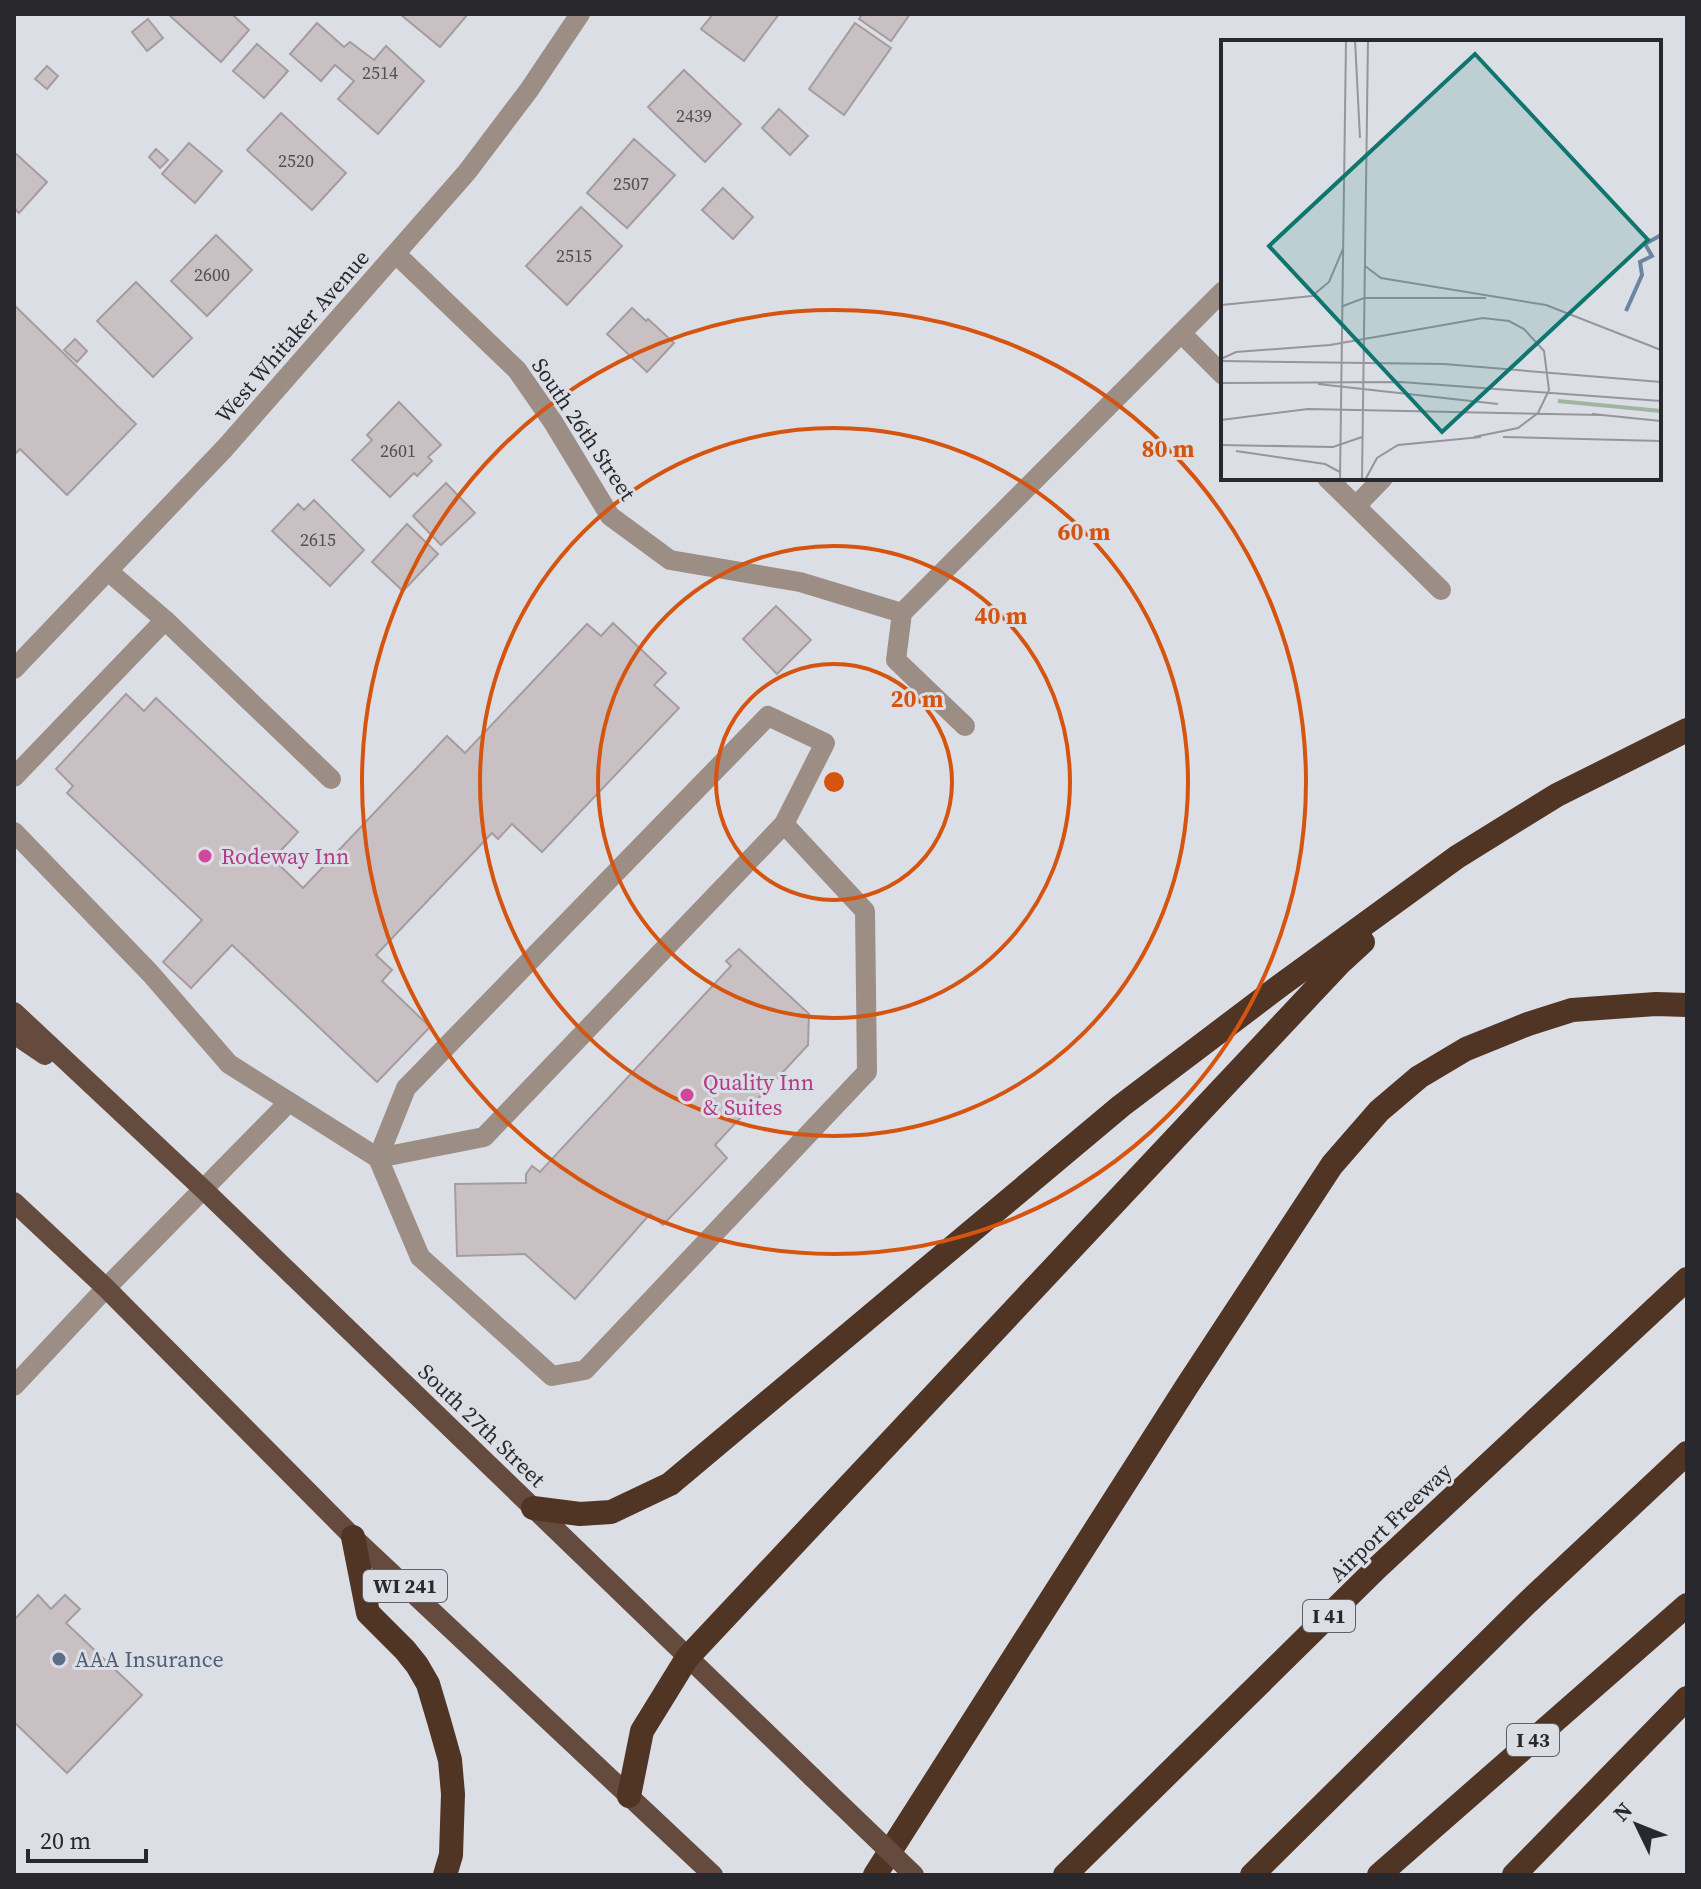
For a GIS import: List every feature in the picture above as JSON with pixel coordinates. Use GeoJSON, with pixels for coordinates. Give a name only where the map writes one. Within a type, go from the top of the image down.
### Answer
{"type":"FeatureCollection","features":[{"type":"Feature","properties":{"kind":"highway"},"geometry":{"type":"LineString","coordinates":[[533,1508],[580,1514],[611,1512],[670,1484],[1121,1106],[1281,985],[1457,857],[1557,795],[1687,730]]}},
{"type":"Feature","properties":{"kind":"highway"},"geometry":{"type":"LineString","coordinates":[[629,1796],[642,1731],[687,1658],[1339,964],[1457,857]]}},
{"type":"Feature","properties":{"kind":"highway"},"geometry":{"type":"LineString","coordinates":[[875,1875],[1332,1165],[1379,1111],[1419,1077],[1466,1049],[1528,1024],[1572,1010],[1687,1005]]}},
{"type":"Feature","properties":{"kind":"highway","name":"Airport Freeway"},"geometry":{"type":"LineString","coordinates":[[1065,1875],[1377,1568],[1687,1279]]}},
{"type":"Feature","properties":{"kind":"highway"},"geometry":{"type":"LineString","coordinates":[[1252,1875],[1527,1603],[1687,1453]]}},
{"type":"Feature","properties":{"kind":"highway"},"geometry":{"type":"LineString","coordinates":[[353,1537],[368,1613],[405,1650],[428,1684],[450,1760],[453,1794],[451,1855],[445,1875]]}},
{"type":"Feature","properties":{"kind":"highway","name":"I 43"},"geometry":{"type":"LineString","coordinates":[[1379,1875],[1687,1605]]}},
{"type":"Feature","properties":{"kind":"highway"},"geometry":{"type":"LineString","coordinates":[[1514,1875],[1687,1698]]}},
{"type":"Feature","properties":{"kind":"main road","name":"South 27th Street"},"geometry":{"type":"LineString","coordinates":[[14,1012],[203,1189],[914,1875]]}},
{"type":"Feature","properties":{"kind":"main road"},"geometry":{"type":"LineString","coordinates":[[14,1034],[107,1099]]}},
{"type":"Feature","properties":{"kind":"main road","name":"WI 241"},"geometry":{"type":"LineString","coordinates":[[14,1202],[106,1288],[353,1537],[713,1875]]}},
{"type":"Feature","properties":{"kind":"street","name":"West Whitaker Avenue"},"geometry":{"type":"LineString","coordinates":[[14,669],[225,448],[467,172],[529,90],[580,14]]}},
{"type":"Feature","properties":{"kind":"street","name":"South 26th Street"},"geometry":{"type":"LineString","coordinates":[[396,254],[517,370],[553,422],[610,516],[670,560],[800,582],[902,613]]}},
{"type":"Feature","properties":{"kind":"street"},"geometry":{"type":"LineString","coordinates":[[965,726],[896,660],[902,613],[1221,293]]}},
{"type":"Feature","properties":{"kind":"street"},"geometry":{"type":"LineString","coordinates":[[1181,333],[1221,373]]}},
{"type":"Feature","properties":{"kind":"street"},"geometry":{"type":"LineString","coordinates":[[1329,480],[1441,590]]}},
{"type":"Feature","properties":{"kind":"street"},"geometry":{"type":"LineString","coordinates":[[1356,506],[1381,480]]}},
{"type":"Feature","properties":{"kind":"street"},"geometry":{"type":"LineString","coordinates":[[108,571],[165,620],[331,779]]}},
{"type":"Feature","properties":{"kind":"street"},"geometry":{"type":"LineString","coordinates":[[14,777],[165,620]]}},
{"type":"Feature","properties":{"kind":"street"},"geometry":{"type":"LineString","coordinates":[[768,716],[825,743],[784,824],[484,1137],[378,1158],[406,1088],[768,716]]}},
{"type":"Feature","properties":{"kind":"street"},"geometry":{"type":"LineString","coordinates":[[14,832],[151,974],[229,1064],[378,1158],[420,1257],[552,1376],[585,1370],[867,1072],[865,911],[784,824]]}},
{"type":"Feature","properties":{"kind":"street"},"geometry":{"type":"LineString","coordinates":[[14,1386],[289,1102]]}},
{"type":"Feature","properties":{"kind":"building"},"geometry":{"type":"Polygon","coordinates":[[[168,14],[232,14],[249,30],[221,62],[168,14]]]}},
{"type":"Feature","properties":{"kind":"building"},"geometry":{"type":"Polygon","coordinates":[[[400,14],[468,14],[440,47],[400,14]]]}},
{"type":"Feature","properties":{"kind":"building"},"geometry":{"type":"Polygon","coordinates":[[[713,14],[779,14],[744,61],[701,29],[713,14]]]}},
{"type":"Feature","properties":{"kind":"building"},"geometry":{"type":"Polygon","coordinates":[[[862,14],[910,14],[891,41],[859,19],[862,14]]]}},
{"type":"Feature","properties":{"kind":"building"},"geometry":{"type":"Polygon","coordinates":[[[148,19],[163,38],[147,51],[132,32],[148,19]]]}},
{"type":"Feature","properties":{"kind":"building"},"geometry":{"type":"Polygon","coordinates":[[[317,23],[344,47],[350,42],[374,60],[386,46],[424,81],[378,134],[338,99],[354,81],[335,65],[321,81],[290,54],[317,23]]]}},
{"type":"Feature","properties":{"kind":"building"},"geometry":{"type":"Polygon","coordinates":[[[855,23],[891,48],[844,115],[809,89],[855,23]]]}},
{"type":"Feature","properties":{"kind":"building"},"geometry":{"type":"Polygon","coordinates":[[[257,44],[288,71],[264,98],[233,71],[257,44]]]}},
{"type":"Feature","properties":{"kind":"building"},"geometry":{"type":"Polygon","coordinates":[[[47,66],[58,76],[47,89],[35,79],[47,66]]]}},
{"type":"Feature","properties":{"kind":"building"},"geometry":{"type":"Polygon","coordinates":[[[684,70],[741,124],[705,162],[648,107],[684,70]]]}},
{"type":"Feature","properties":{"kind":"building"},"geometry":{"type":"Polygon","coordinates":[[[779,109],[808,136],[790,155],[762,128],[779,109]]]}},
{"type":"Feature","properties":{"kind":"building"},"geometry":{"type":"Polygon","coordinates":[[[281,113],[346,173],[312,210],[247,150],[281,113]]]}},
{"type":"Feature","properties":{"kind":"building"},"geometry":{"type":"Polygon","coordinates":[[[634,139],[675,175],[627,228],[587,193],[634,139]]]}},
{"type":"Feature","properties":{"kind":"building"},"geometry":{"type":"Polygon","coordinates":[[[189,143],[222,171],[195,203],[162,174],[189,143]]]}},
{"type":"Feature","properties":{"kind":"building"},"geometry":{"type":"Polygon","coordinates":[[[156,149],[168,160],[160,168],[149,157],[156,149]]]}},
{"type":"Feature","properties":{"kind":"building"},"geometry":{"type":"Polygon","coordinates":[[[14,152],[47,182],[19,213],[14,208],[14,152]]]}},
{"type":"Feature","properties":{"kind":"building"},"geometry":{"type":"Polygon","coordinates":[[[723,188],[753,217],[733,239],[702,210],[723,188]]]}},
{"type":"Feature","properties":{"kind":"building"},"geometry":{"type":"Polygon","coordinates":[[[581,207],[622,246],[567,305],[526,266],[581,207]]]}},
{"type":"Feature","properties":{"kind":"building"},"geometry":{"type":"Polygon","coordinates":[[[216,235],[252,270],[207,316],[171,281],[216,235]]]}},
{"type":"Feature","properties":{"kind":"building"},"geometry":{"type":"Polygon","coordinates":[[[136,282],[192,338],[153,377],[97,321],[136,282]]]}},
{"type":"Feature","properties":{"kind":"building"},"geometry":{"type":"Polygon","coordinates":[[[14,305],[136,424],[67,495],[20,449],[14,455],[14,305]]]}},
{"type":"Feature","properties":{"kind":"building"},"geometry":{"type":"Polygon","coordinates":[[[632,308],[674,343],[647,372],[607,334],[632,308]]]}},
{"type":"Feature","properties":{"kind":"building"},"geometry":{"type":"Polygon","coordinates":[[[75,339],[87,351],[77,362],[64,350],[75,339]]]}},
{"type":"Feature","properties":{"kind":"building"},"geometry":{"type":"Polygon","coordinates":[[[399,402],[441,445],[428,457],[432,461],[417,476],[414,473],[390,497],[352,460],[372,440],[367,435],[399,402]]]}},
{"type":"Feature","properties":{"kind":"building"},"geometry":{"type":"Polygon","coordinates":[[[446,483],[475,513],[441,545],[413,516],[446,483]]]}},
{"type":"Feature","properties":{"kind":"building"},"geometry":{"type":"Polygon","coordinates":[[[314,500],[364,550],[330,586],[272,531],[298,504],[304,510],[314,500]]]}},
{"type":"Feature","properties":{"kind":"building"},"geometry":{"type":"Polygon","coordinates":[[[407,524],[438,554],[403,591],[372,562],[407,524]]]}},
{"type":"Feature","properties":{"kind":"building"},"geometry":{"type":"Polygon","coordinates":[[[776,606],[811,640],[777,674],[743,639],[776,606]]]}},
{"type":"Feature","properties":{"kind":"building","name":"Rodeway Inn"},"geometry":{"type":"Polygon","coordinates":[[[613,623],[666,673],[654,685],[679,708],[542,852],[512,824],[498,839],[492,833],[376,955],[392,970],[382,981],[430,1027],[377,1082],[232,945],[191,988],[163,962],[202,920],[67,793],[73,786],[56,769],[126,694],[144,711],[156,698],[298,832],[273,859],[303,888],[447,736],[465,753],[587,624],[601,636],[613,623]]]}},
{"type":"Feature","properties":{"kind":"building","name":"Quality Inn & Suites"},"geometry":{"type":"Polygon","coordinates":[[[739,949],[809,1014],[808,1045],[715,1145],[727,1158],[663,1225],[650,1214],[575,1299],[525,1254],[457,1256],[455,1184],[526,1183],[526,1174],[532,1166],[540,1172],[731,966],[726,961],[739,949]]]}},
{"type":"Feature","properties":{"kind":"building","name":"AAA Insurance"},"geometry":{"type":"Polygon","coordinates":[[[38,1595],[51,1609],[65,1595],[80,1609],[66,1623],[142,1695],[67,1773],[14,1722],[14,1620],[38,1595]]]}},
{"type":"Feature","properties":{"kind":"place","name":"Rodeway Inn"},"geometry":{"type":"Point","coordinates":[205,856]}},
{"type":"Feature","properties":{"kind":"place","name":"Quality Inn & Suites"},"geometry":{"type":"Point","coordinates":[687,1095]}},
{"type":"Feature","properties":{"kind":"place","name":"AAA Insurance"},"geometry":{"type":"Point","coordinates":[59,1659]}}]}
